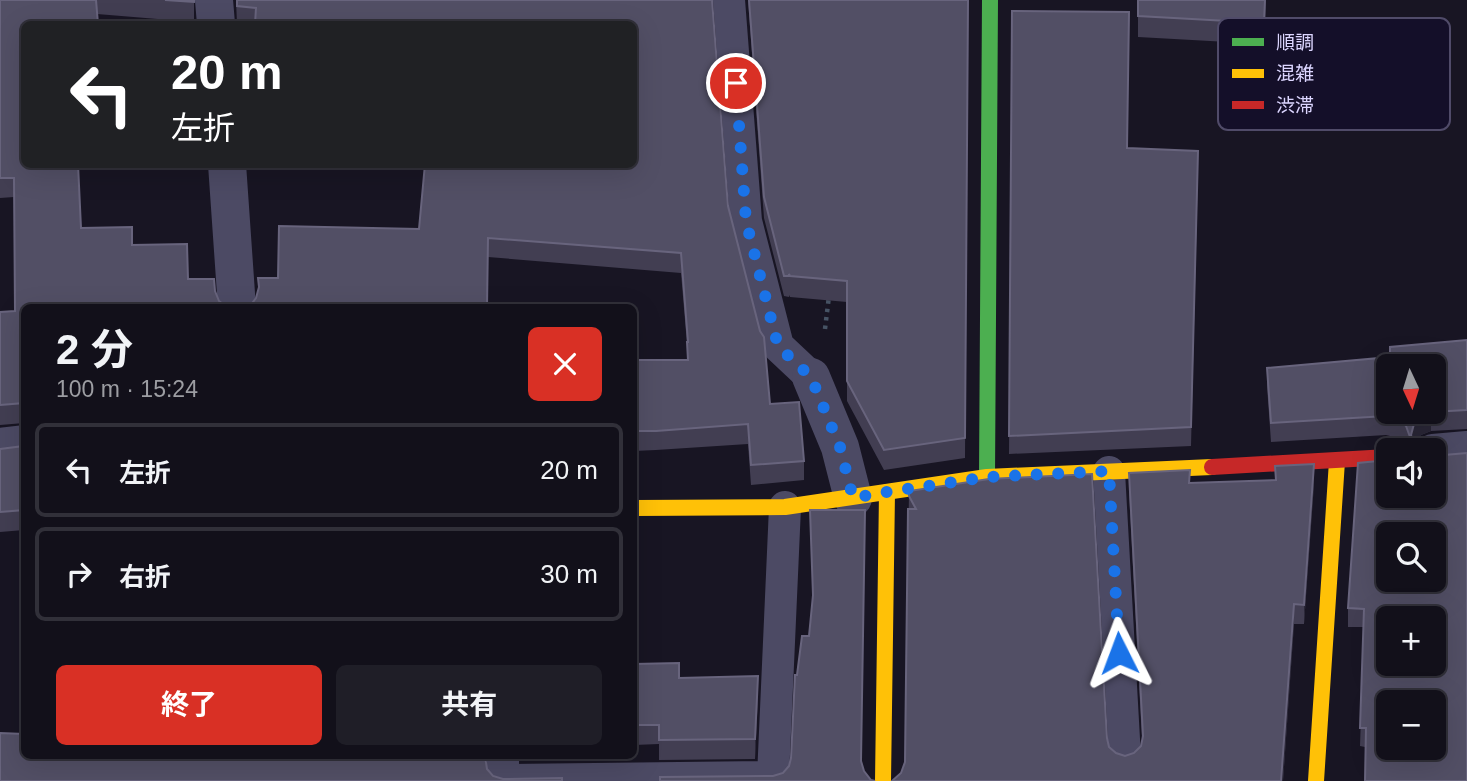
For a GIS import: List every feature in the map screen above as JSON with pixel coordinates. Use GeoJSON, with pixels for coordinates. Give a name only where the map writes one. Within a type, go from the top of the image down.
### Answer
{"type":"FeatureCollection","features":[{"type":"Feature","properties":{"kind":"street"},"geometry":{"type":"LineString","coordinates":[[214,0],[216,21]]}},
{"type":"Feature","properties":{"kind":"street"},"geometry":{"type":"LineString","coordinates":[[987,477],[990,0]]}},
{"type":"Feature","properties":{"kind":"street"},"geometry":{"type":"LineString","coordinates":[[227,168],[237,304]]}},
{"type":"Feature","properties":{"kind":"street"},"geometry":{"type":"LineString","coordinates":[[811,377],[840,447],[870,495],[883,781]]}},
{"type":"Feature","properties":{"kind":"street"},"geometry":{"type":"LineString","coordinates":[[0,447],[21,444]]}},
{"type":"Feature","properties":{"kind":"street"},"geometry":{"type":"LineString","coordinates":[[1446,452],[1467,450]]}},
{"type":"Feature","properties":{"kind":"street"},"geometry":{"type":"LineString","coordinates":[[637,508],[785,507],[987,477],[1376,458]]}},
{"type":"Feature","properties":{"kind":"street"},"geometry":{"type":"LineString","coordinates":[[1317,781],[1337,461]]}},
{"type":"Feature","properties":{"kind":"lane"},"geometry":{"type":"LineString","coordinates":[[729,0],[746,221],[778,346],[811,377]]}},
{"type":"Feature","properties":{"kind":"lane"},"geometry":{"type":"LineString","coordinates":[[1109,471],[1125,757]]}},
{"type":"Feature","properties":{"kind":"lane"},"geometry":{"type":"LineString","coordinates":[[503,759],[503,780],[773,777],[785,507]]}},
{"type":"Feature","properties":{"kind":"path"},"geometry":{"type":"LineString","coordinates":[[811,377],[822,351],[831,284]]}},
{"type":"Feature","properties":{"kind":"building"},"geometry":{"type":"Polygon","coordinates":[[[0,0],[96,0],[98,21],[21,21],[21,168],[78,168],[81,228],[132,227],[132,245],[187,244],[188,279],[214,279],[215,291],[223,304],[21,304],[21,403],[0,405],[0,312],[15,311],[14,178],[0,178],[0,0]]]}},
{"type":"Feature","properties":{"kind":"building"},"geometry":{"type":"Polygon","coordinates":[[[237,0],[712,0],[728,206],[760,331],[764,337],[770,404],[799,402],[804,461],[751,465],[748,424],[637,431],[637,360],[688,360],[681,253],[488,238],[487,304],[251,304],[259,287],[258,278],[278,278],[279,226],[419,229],[425,168],[637,168],[637,21],[255,21],[256,8],[237,6],[237,0]]]}},
{"type":"Feature","properties":{"kind":"building"},"geometry":{"type":"Polygon","coordinates":[[[749,0],[968,0],[965,438],[884,450],[847,381],[847,281],[789,274],[784,276],[764,197],[749,0]]]}},
{"type":"Feature","properties":{"kind":"building"},"geometry":{"type":"Polygon","coordinates":[[[1138,0],[1265,0],[1264,18],[1218,18],[1218,20],[1138,16],[1138,0]]]}},
{"type":"Feature","properties":{"kind":"building"},"geometry":{"type":"Polygon","coordinates":[[[1012,11],[1129,12],[1127,148],[1198,151],[1191,427],[1009,436],[1012,11]]]}},
{"type":"Feature","properties":{"kind":"building"},"geometry":{"type":"Polygon","coordinates":[[[1467,340],[1467,410],[1446,411],[1446,354],[1390,354],[1390,347],[1467,340]]]}},
{"type":"Feature","properties":{"kind":"building"},"geometry":{"type":"Polygon","coordinates":[[[1376,358],[1376,417],[1271,423],[1267,368],[1376,358]]]}},
{"type":"Feature","properties":{"kind":"building"},"geometry":{"type":"Polygon","coordinates":[[[1404,424],[1414,424],[1412,438],[1410,438],[1404,424]]]}},
{"type":"Feature","properties":{"kind":"building"},"geometry":{"type":"Polygon","coordinates":[[[21,446],[21,510],[0,512],[0,449],[21,446]]]}},
{"type":"Feature","properties":{"kind":"building"},"geometry":{"type":"Polygon","coordinates":[[[1467,453],[1467,781],[1365,781],[1366,728],[1360,728],[1364,609],[1348,608],[1358,463],[1376,461],[1376,508],[1446,508],[1446,455],[1467,453]]]}},
{"type":"Feature","properties":{"kind":"building"},"geometry":{"type":"Polygon","coordinates":[[[1314,464],[1304,605],[1294,604],[1281,781],[892,781],[901,773],[905,762],[908,509],[916,509],[909,491],[989,479],[1092,474],[1107,738],[1109,747],[1125,756],[1134,753],[1141,746],[1143,736],[1129,473],[1190,470],[1189,483],[1276,480],[1275,466],[1314,464]]]}},
{"type":"Feature","properties":{"kind":"building"},"geometry":{"type":"Polygon","coordinates":[[[810,510],[865,510],[861,761],[864,771],[875,781],[660,781],[660,777],[773,776],[783,773],[789,766],[795,675],[802,636],[809,636],[813,595],[810,510]]]}},
{"type":"Feature","properties":{"kind":"building"},"geometry":{"type":"Polygon","coordinates":[[[679,663],[679,678],[758,676],[755,739],[659,740],[659,725],[637,725],[637,664],[679,663]]]}},
{"type":"Feature","properties":{"kind":"building"},"geometry":{"type":"Polygon","coordinates":[[[0,733],[21,734],[21,759],[485,759],[487,769],[493,776],[503,779],[562,778],[562,781],[0,781],[0,733]]]}},
{"type":"Feature","properties":{"kind":"traffic: fast"},"geometry":{"type":"LineString","coordinates":[[987,477],[990,0]]}},
{"type":"Feature","properties":{"kind":"traffic: slow"},"geometry":{"type":"LineString","coordinates":[[1316,781],[1337,461]]}},
{"type":"Feature","properties":{"kind":"traffic: slow"},"geometry":{"type":"LineString","coordinates":[[637,508],[785,507],[987,477],[1212,467]]}},
{"type":"Feature","properties":{"kind":"traffic: slow"},"geometry":{"type":"LineString","coordinates":[[883,781],[887,492]]}},
{"type":"Feature","properties":{"kind":"traffic: jam"},"geometry":{"type":"LineString","coordinates":[[1212,467],[1376,458]]}},
{"type":"Feature","properties":{"kind":"route"},"geometry":{"type":"LineString","coordinates":[[736,83],[746,221],[778,346],[811,377],[840,447],[853,498],[987,477],[1109,471],[1119,653]]}}]}
